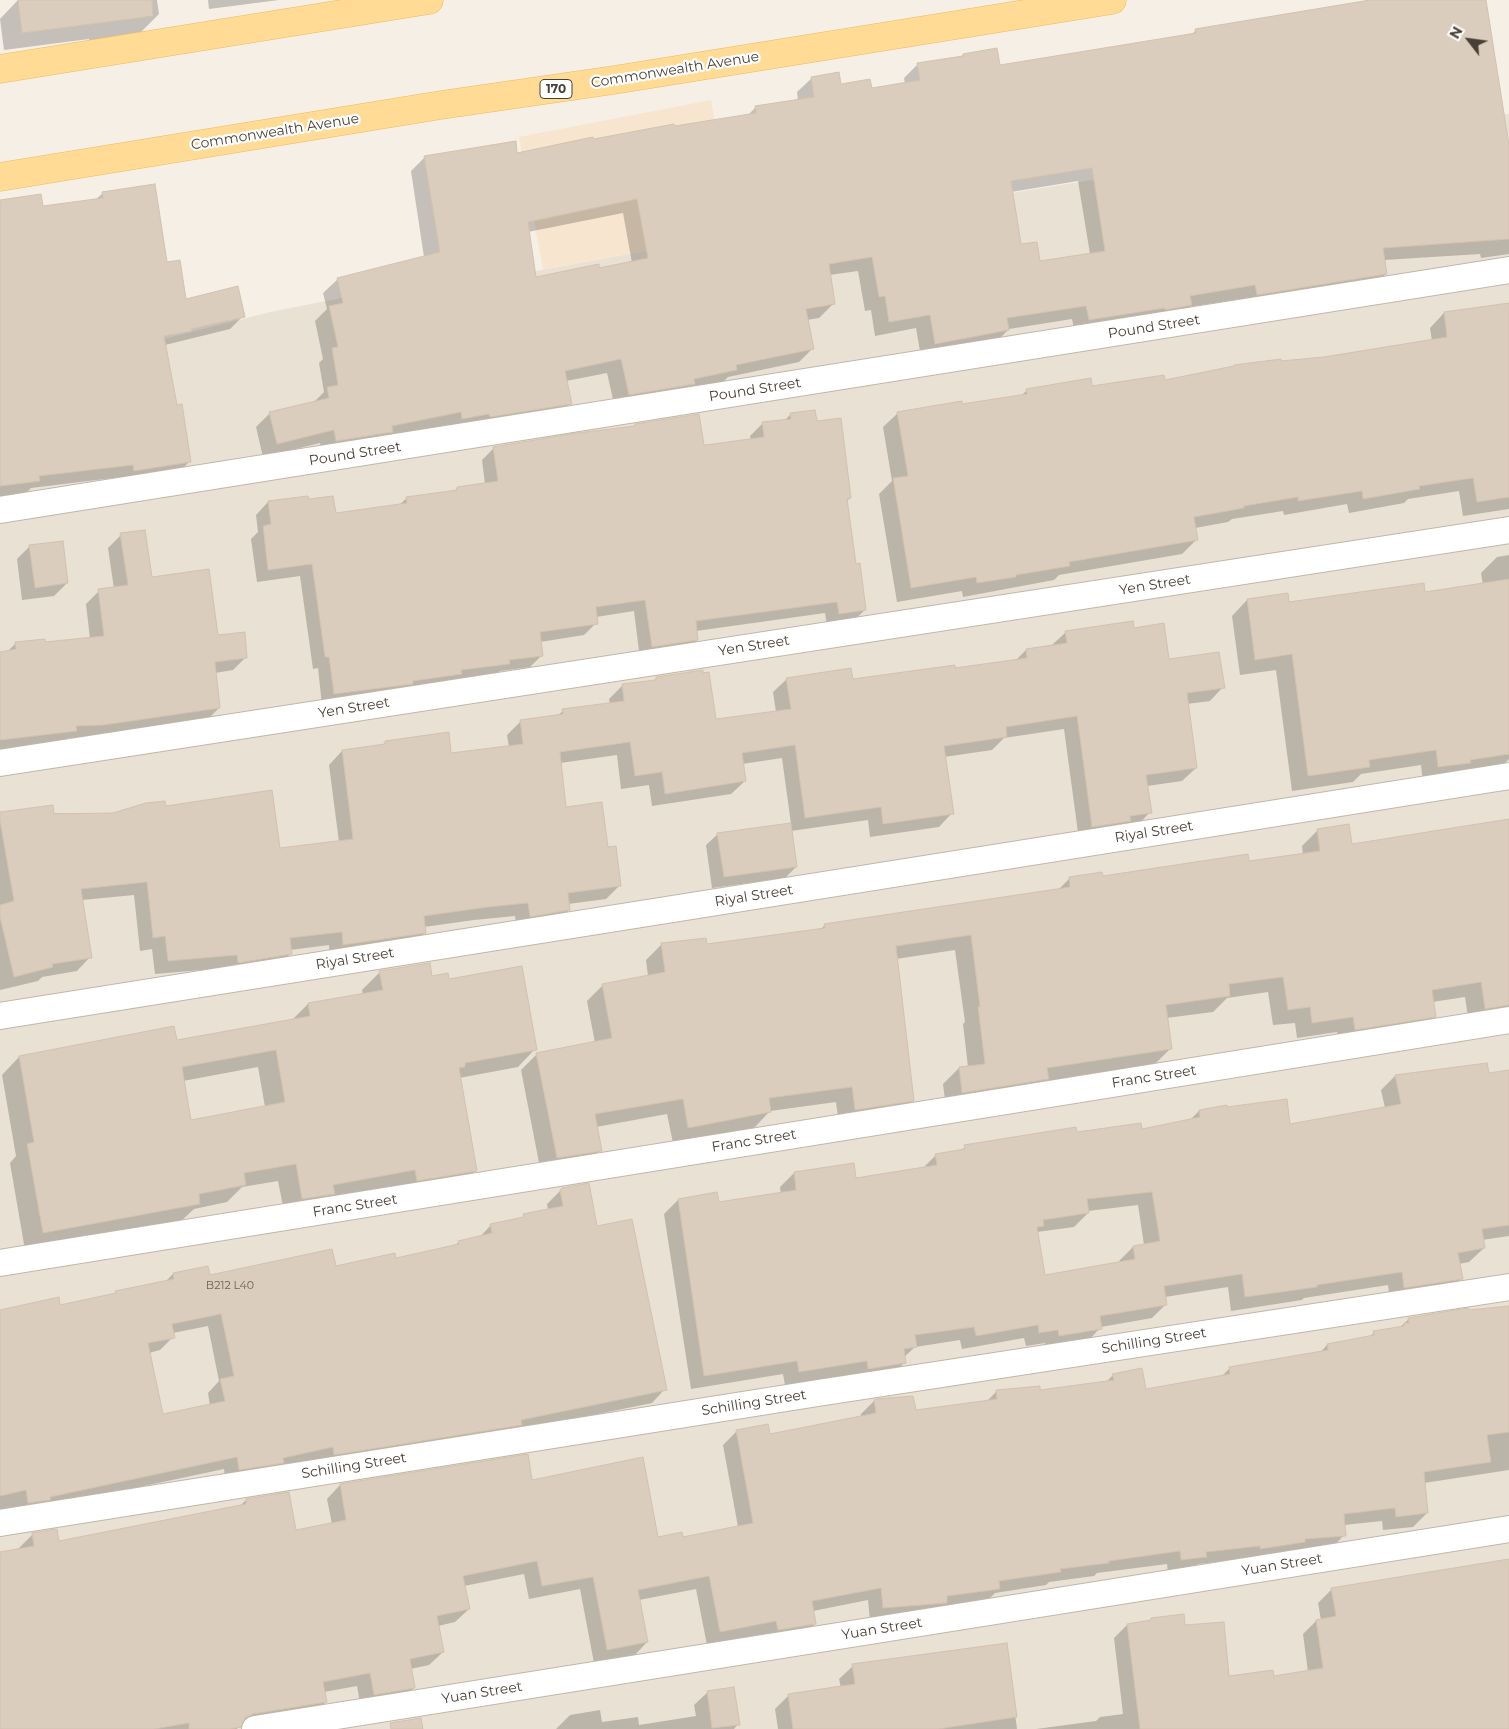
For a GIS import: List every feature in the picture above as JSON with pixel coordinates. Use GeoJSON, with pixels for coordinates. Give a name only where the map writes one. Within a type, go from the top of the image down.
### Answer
{"type":"FeatureCollection","features":[{"type":"Feature","properties":{"kind":"main road"},"geometry":{"type":"LineString","coordinates":[[0,69],[429,0]]}},
{"type":"Feature","properties":{"kind":"main road","name":"Commonwealth Avenue"},"geometry":{"type":"LineString","coordinates":[[0,177],[440,105],[614,80],[1112,0]]}},
{"type":"Feature","properties":{"kind":"street","name":"Pound Street"},"geometry":{"type":"LineString","coordinates":[[0,510],[1509,270]]}},
{"type":"Feature","properties":{"kind":"street","name":"Yen Street"},"geometry":{"type":"LineString","coordinates":[[0,763],[1509,530]]}},
{"type":"Feature","properties":{"kind":"street","name":"Riyal Street"},"geometry":{"type":"LineString","coordinates":[[0,1016],[1509,776]]}},
{"type":"Feature","properties":{"kind":"street","name":"Franc Street"},"geometry":{"type":"LineString","coordinates":[[0,1263],[1509,1020]]}},
{"type":"Feature","properties":{"kind":"street","name":"Schilling Street"},"geometry":{"type":"LineString","coordinates":[[0,1522],[808,1394],[1509,1287]]}},
{"type":"Feature","properties":{"kind":"street","name":"Yuan Street"},"geometry":{"type":"LineString","coordinates":[[255,1729],[1509,1529]]}},
{"type":"Feature","properties":{"kind":"shaded area"},"geometry":{"type":"Polygon","coordinates":[[[711,100],[733,234],[543,270],[519,137],[711,100]]]}},
{"type":"Feature","properties":{"kind":"shaded area"},"geometry":{"type":"Polygon","coordinates":[[[1509,114],[1509,1729],[0,1729],[0,353],[160,340],[270,312],[464,274],[499,278],[794,223],[834,221],[1509,114]]]}},
{"type":"Feature","properties":{"kind":"building"},"geometry":{"type":"Polygon","coordinates":[[[18,0],[152,0],[153,16],[22,33],[18,0]]]}},
{"type":"Feature","properties":{"kind":"building"},"geometry":{"type":"Polygon","coordinates":[[[1370,0],[1486,0],[1509,145],[1509,239],[1383,248],[1387,274],[1257,295],[1255,285],[1190,296],[1192,305],[1089,320],[1086,306],[1007,318],[1009,330],[935,344],[930,315],[889,322],[885,296],[879,297],[872,257],[829,264],[835,304],[806,309],[814,349],[736,365],[737,370],[694,379],[695,384],[629,395],[621,359],[565,371],[572,404],[490,417],[489,414],[462,419],[461,412],[392,426],[393,432],[336,441],[334,430],[277,444],[269,412],[329,398],[327,387],[338,385],[332,348],[338,347],[329,306],[343,303],[337,278],[440,252],[424,156],[516,141],[517,153],[593,137],[594,139],[674,124],[675,126],[756,113],[755,106],[814,97],[811,77],[839,72],[841,84],[870,79],[872,88],[920,80],[917,63],[963,56],[963,54],[997,48],[1000,65],[1196,33],[1195,29],[1370,0]],[[1092,168],[1011,181],[1021,244],[1037,242],[1040,261],[1105,251],[1092,168]],[[637,199],[528,222],[536,277],[599,264],[599,268],[648,258],[637,199]]]}},
{"type":"Feature","properties":{"kind":"building"},"geometry":{"type":"Polygon","coordinates":[[[155,184],[167,262],[180,260],[186,299],[238,286],[245,317],[191,329],[192,331],[164,336],[177,405],[182,404],[191,462],[134,471],[133,465],[39,476],[40,481],[0,486],[0,200],[41,194],[43,206],[103,198],[102,192],[155,184]]]}},
{"type":"Feature","properties":{"kind":"building"},"geometry":{"type":"Polygon","coordinates":[[[1509,303],[1509,497],[1477,502],[1473,478],[1419,486],[1420,489],[1363,499],[1362,491],[1298,501],[1298,497],[1194,517],[1198,540],[1069,562],[1070,566],[1016,575],[1016,577],[977,583],[976,577],[911,588],[893,478],[908,476],[897,412],[962,401],[962,404],[1027,394],[1026,389],[1091,378],[1092,386],[1164,375],[1165,380],[1234,365],[1281,359],[1281,361],[1324,357],[1447,337],[1444,312],[1509,303]]]}},
{"type":"Feature","properties":{"kind":"building"},"geometry":{"type":"Polygon","coordinates":[[[815,410],[817,421],[841,418],[851,498],[847,499],[856,564],[860,563],[866,610],[839,614],[837,602],[696,621],[698,640],[652,647],[645,600],[596,607],[598,624],[540,632],[543,656],[509,660],[510,664],[461,670],[462,674],[413,681],[413,684],[334,694],[329,657],[325,657],[312,564],[268,570],[263,526],[271,524],[268,501],[308,496],[309,499],[333,496],[336,513],[407,503],[406,497],[457,490],[457,487],[498,481],[493,447],[577,433],[635,426],[635,424],[699,414],[704,445],[706,445],[764,437],[762,422],[791,419],[790,413],[815,410]]]}},
{"type":"Feature","properties":{"kind":"building"},"geometry":{"type":"Polygon","coordinates":[[[145,530],[152,577],[209,569],[218,635],[245,632],[247,658],[215,662],[220,708],[104,725],[76,726],[77,731],[0,740],[0,652],[16,649],[15,642],[45,639],[45,642],[104,636],[98,589],[128,585],[120,533],[145,530]]]}},
{"type":"Feature","properties":{"kind":"building"},"geometry":{"type":"Polygon","coordinates":[[[63,541],[68,583],[35,588],[29,545],[63,541]]]}},
{"type":"Feature","properties":{"kind":"building"},"geometry":{"type":"Polygon","coordinates":[[[1509,579],[1509,754],[1470,760],[1471,763],[1438,767],[1436,750],[1369,760],[1370,767],[1308,776],[1292,654],[1255,660],[1247,599],[1288,593],[1289,602],[1424,583],[1425,592],[1509,579]]]}},
{"type":"Feature","properties":{"kind":"building"},"geometry":{"type":"Polygon","coordinates":[[[1133,621],[1134,628],[1164,623],[1169,659],[1219,652],[1225,688],[1187,693],[1197,768],[1146,775],[1152,813],[1130,816],[1131,821],[1092,827],[1077,716],[1006,727],[1007,737],[944,746],[954,814],[883,824],[881,807],[805,818],[795,745],[742,753],[746,781],[665,794],[662,772],[635,776],[630,742],[560,752],[566,807],[602,802],[608,847],[616,846],[621,886],[568,893],[570,910],[530,917],[528,903],[488,907],[424,916],[426,933],[343,945],[342,932],[290,938],[292,954],[238,963],[237,955],[168,961],[165,936],[153,938],[147,882],[81,889],[92,958],[52,964],[53,967],[14,977],[0,917],[0,905],[14,901],[0,812],[53,805],[54,814],[113,813],[146,803],[165,801],[166,806],[272,790],[280,848],[353,839],[342,750],[385,744],[385,741],[449,732],[451,753],[523,744],[520,720],[563,714],[562,709],[624,701],[622,684],[656,680],[656,677],[703,670],[703,673],[709,672],[716,719],[791,709],[786,678],[851,668],[853,679],[955,665],[955,668],[1027,658],[1026,649],[1067,643],[1065,631],[1133,621]]]}},
{"type":"Feature","properties":{"kind":"building"},"geometry":{"type":"Polygon","coordinates":[[[1509,819],[1509,1005],[1485,1009],[1481,982],[1432,990],[1436,1017],[1355,1030],[1353,1017],[1312,1023],[1310,1007],[1288,1010],[1283,977],[1229,984],[1230,996],[1166,1005],[1172,1049],[1047,1068],[1049,1079],[962,1093],[959,1067],[985,1064],[971,935],[896,946],[914,1101],[855,1110],[852,1087],[769,1098],[771,1112],[688,1128],[683,1099],[595,1114],[602,1151],[557,1158],[536,1053],[612,1038],[602,984],[665,972],[661,943],[706,938],[707,944],[825,928],[824,924],[1070,887],[1069,877],[1102,872],[1103,876],[1248,854],[1249,861],[1320,851],[1317,829],[1349,824],[1352,844],[1509,819]]]}},
{"type":"Feature","properties":{"kind":"building"},"geometry":{"type":"Polygon","coordinates":[[[791,823],[797,867],[724,877],[717,833],[791,823]]]}},
{"type":"Feature","properties":{"kind":"building"},"geometry":{"type":"Polygon","coordinates":[[[430,963],[432,976],[448,973],[449,979],[522,966],[537,1050],[465,1063],[465,1067],[459,1068],[477,1171],[417,1181],[415,1170],[333,1185],[335,1194],[302,1199],[296,1164],[244,1173],[246,1185],[199,1194],[200,1204],[43,1233],[27,1144],[34,1142],[19,1056],[174,1026],[177,1040],[310,1016],[308,1003],[383,990],[379,971],[430,963]],[[276,1050],[182,1067],[191,1120],[285,1102],[276,1050]]]}},
{"type":"Feature","properties":{"kind":"building"},"geometry":{"type":"Polygon","coordinates":[[[1487,1063],[1489,1073],[1509,1070],[1509,1225],[1482,1229],[1485,1248],[1458,1253],[1463,1279],[1404,1288],[1402,1272],[1245,1297],[1242,1274],[1164,1286],[1167,1305],[1100,1316],[1102,1329],[1059,1336],[1058,1330],[1039,1333],[1038,1325],[976,1336],[974,1327],[915,1335],[917,1347],[904,1349],[906,1363],[868,1369],[867,1361],[799,1372],[797,1361],[704,1376],[678,1199],[717,1192],[719,1202],[796,1190],[794,1172],[854,1163],[856,1178],[937,1165],[935,1154],[965,1149],[964,1145],[1076,1127],[1077,1132],[1141,1123],[1142,1129],[1200,1117],[1199,1110],[1227,1105],[1227,1107],[1287,1099],[1290,1124],[1401,1104],[1395,1075],[1487,1063]],[[1152,1192],[1087,1199],[1089,1213],[1043,1220],[1044,1226],[1037,1227],[1045,1275],[1135,1259],[1133,1246],[1160,1241],[1152,1192]]]}},
{"type":"Feature","properties":{"kind":"building"},"geometry":{"type":"Polygon","coordinates":[[[589,1183],[597,1226],[632,1219],[667,1390],[521,1420],[522,1425],[334,1455],[333,1447],[283,1458],[284,1463],[239,1470],[237,1457],[50,1497],[51,1500],[28,1503],[26,1490],[0,1496],[0,1310],[59,1297],[60,1305],[174,1279],[173,1273],[208,1266],[210,1275],[332,1249],[336,1266],[395,1253],[396,1258],[459,1244],[458,1241],[492,1233],[490,1224],[524,1217],[523,1214],[563,1206],[560,1190],[589,1183]],[[221,1314],[172,1324],[175,1338],[148,1343],[163,1414],[225,1401],[220,1379],[234,1376],[221,1314]]]}},
{"type":"Feature","properties":{"kind":"building"},"geometry":{"type":"Polygon","coordinates":[[[1509,1306],[1509,1432],[1487,1435],[1491,1462],[1424,1472],[1428,1513],[1396,1517],[1395,1508],[1344,1514],[1346,1536],[1305,1539],[1305,1542],[1260,1549],[1260,1546],[1206,1552],[1207,1557],[1181,1560],[1180,1551],[1060,1569],[1061,1572],[999,1581],[1000,1589],[947,1596],[947,1603],[883,1608],[881,1588],[812,1601],[816,1624],[778,1630],[776,1621],[720,1632],[709,1576],[638,1590],[648,1642],[607,1650],[593,1577],[542,1586],[537,1561],[463,1576],[470,1609],[437,1616],[444,1652],[410,1659],[415,1688],[374,1695],[370,1673],[323,1682],[327,1702],[253,1714],[245,1718],[241,1727],[230,1729],[189,1729],[189,1723],[154,1729],[0,1729],[0,1552],[34,1546],[32,1533],[57,1529],[59,1541],[246,1504],[246,1499],[289,1492],[296,1530],[346,1520],[340,1484],[528,1454],[532,1480],[643,1457],[658,1537],[682,1532],[683,1537],[753,1523],[736,1430],[768,1424],[770,1434],[876,1413],[874,1400],[877,1399],[913,1396],[916,1410],[997,1399],[996,1390],[1040,1386],[1040,1390],[1114,1380],[1112,1374],[1142,1368],[1146,1389],[1230,1374],[1229,1367],[1328,1350],[1327,1344],[1374,1335],[1373,1331],[1404,1326],[1404,1323],[1409,1323],[1408,1318],[1468,1308],[1469,1310],[1509,1306]]]}},
{"type":"Feature","properties":{"kind":"building"},"geometry":{"type":"Polygon","coordinates":[[[1509,1559],[1509,1729],[1140,1729],[1127,1624],[1151,1620],[1151,1618],[1184,1614],[1185,1625],[1224,1622],[1229,1676],[1273,1670],[1274,1676],[1323,1668],[1316,1620],[1336,1616],[1331,1588],[1509,1559]]]}},
{"type":"Feature","properties":{"kind":"building"},"geometry":{"type":"Polygon","coordinates":[[[1007,1643],[1017,1717],[938,1729],[793,1729],[788,1694],[855,1684],[852,1664],[1007,1643]]]}},
{"type":"Feature","properties":{"kind":"building"},"geometry":{"type":"Polygon","coordinates":[[[734,1687],[740,1725],[712,1728],[707,1691],[734,1687]]]}},
{"type":"Feature","properties":{"kind":"building"},"geometry":{"type":"Polygon","coordinates":[[[421,1718],[423,1729],[391,1729],[390,1723],[421,1718]]]}}]}
